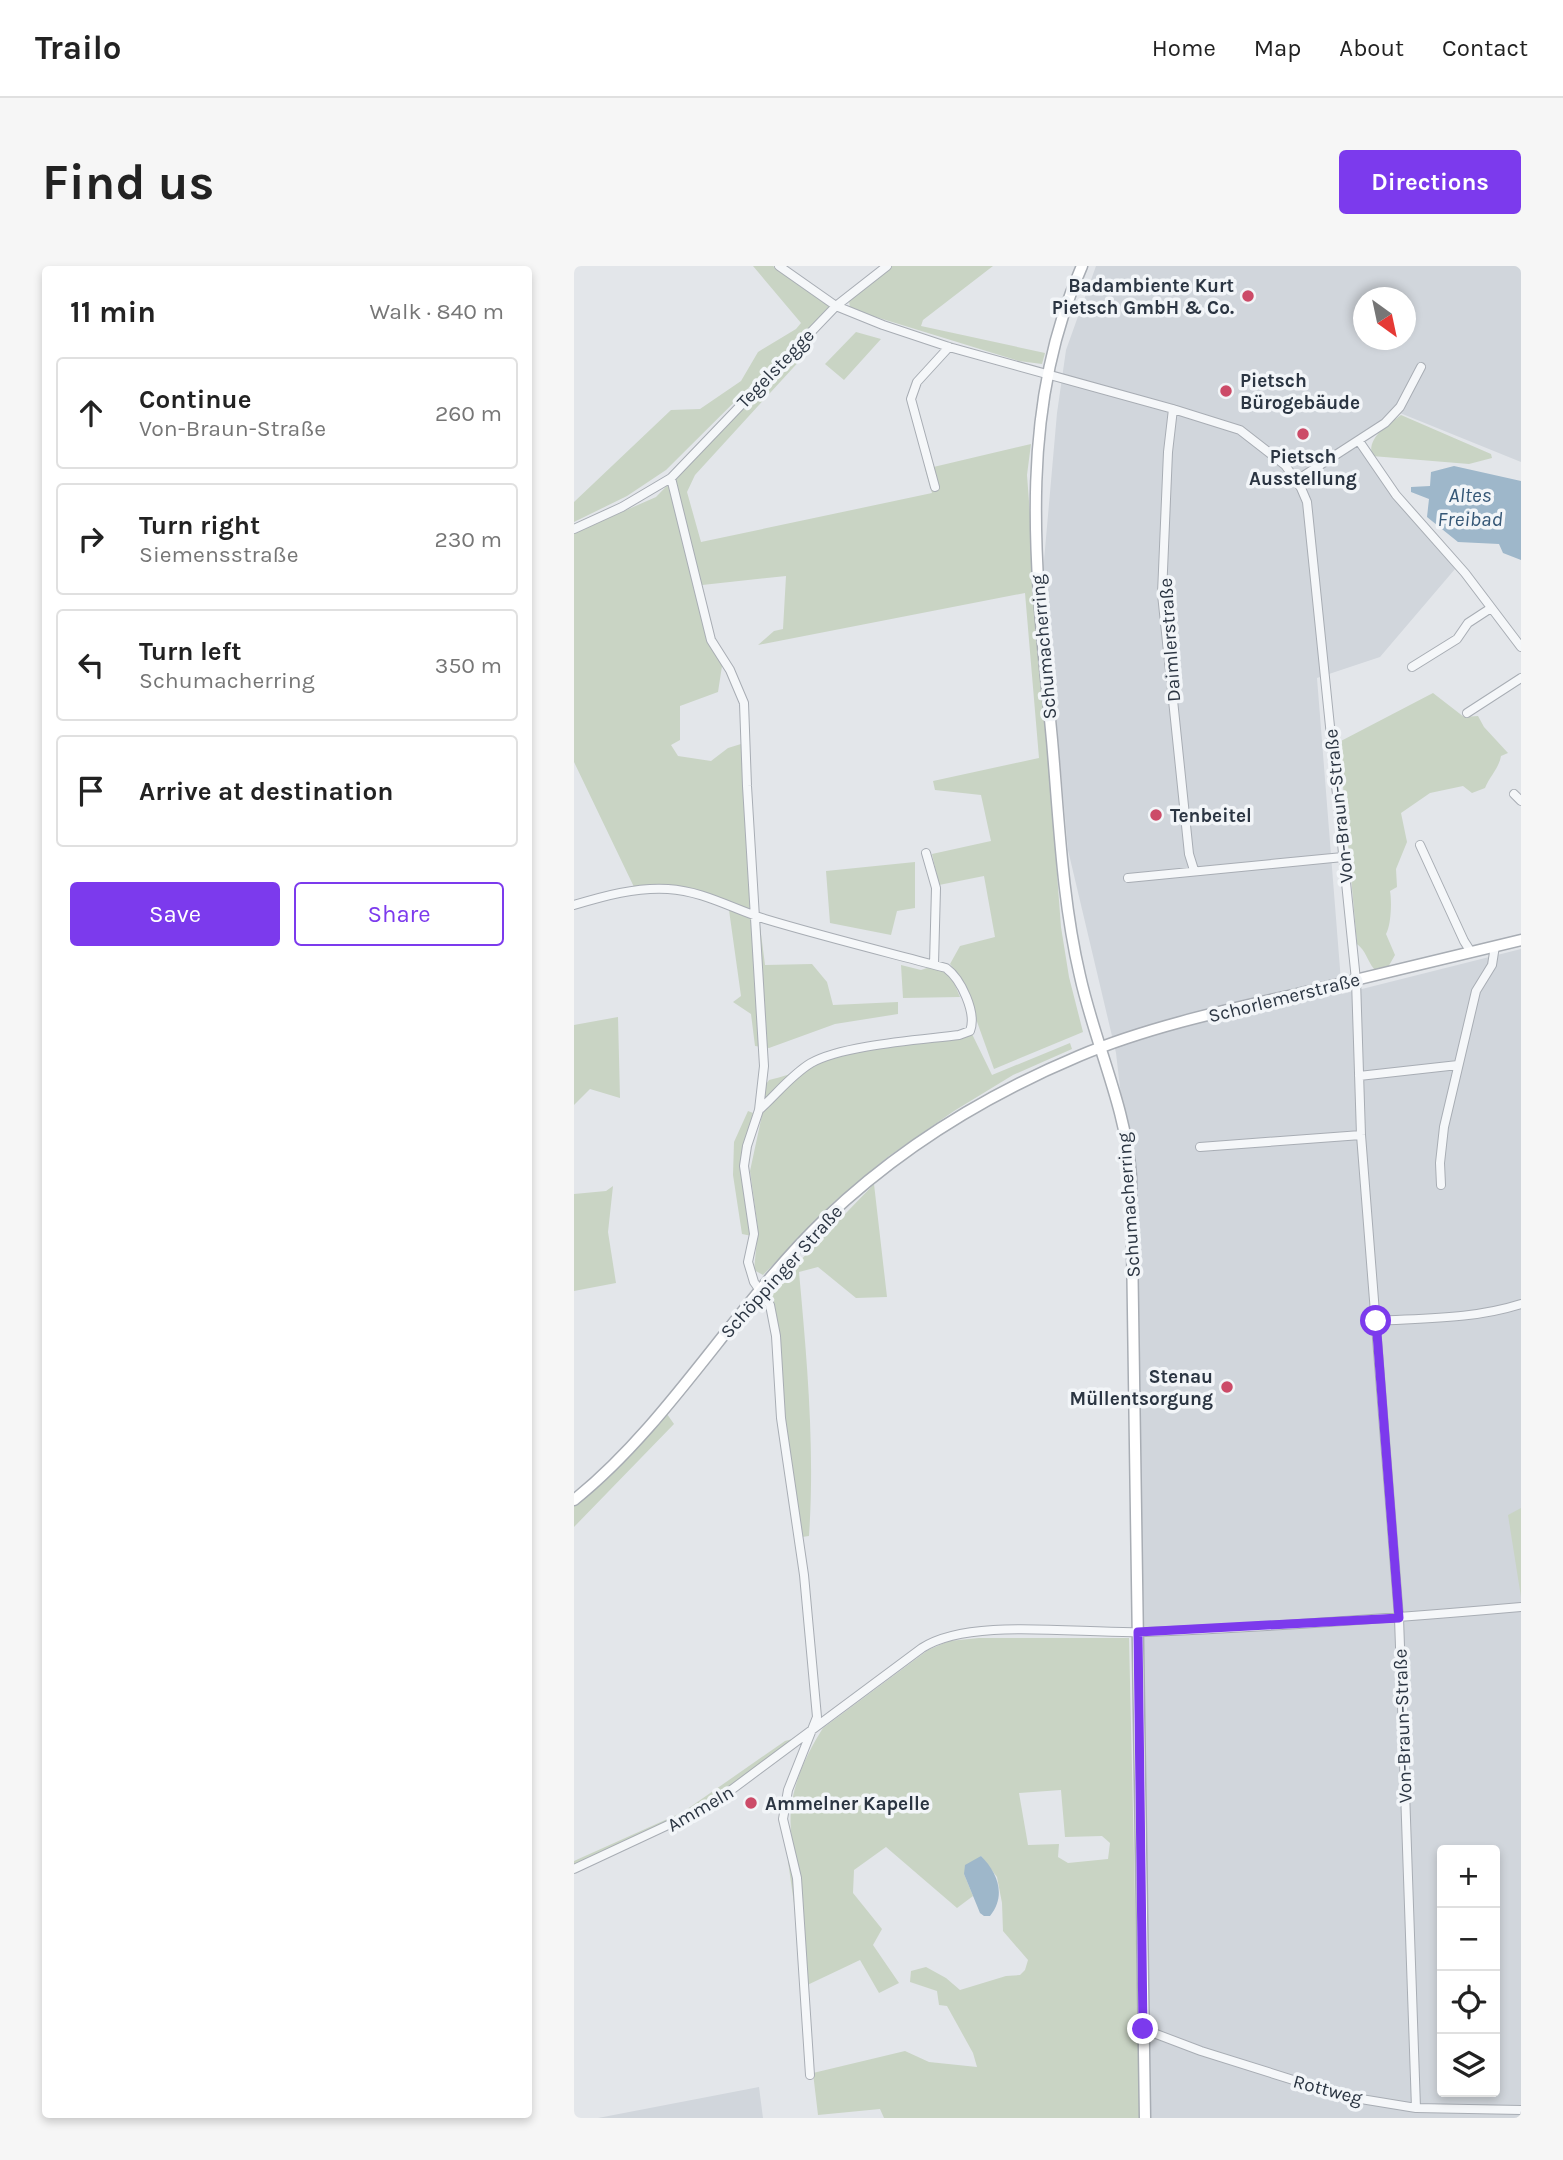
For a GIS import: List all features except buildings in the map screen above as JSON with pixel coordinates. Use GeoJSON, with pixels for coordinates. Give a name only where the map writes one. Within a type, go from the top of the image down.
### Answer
{"type":"FeatureCollection","features":[{"type":"Feature","properties":{"kind":"main road","name":"Schumacherring"},"geometry":{"type":"LineString","coordinates":[[1082,266],[1058,329],[1047,374],[1037,444],[1034,490],[1036,564],[1069,916],[1079,975],[1126,1132],[1131,1176],[1144,2118]]}},
{"type":"Feature","properties":{"kind":"main road","name":"Schorlemerstraße"},"geometry":{"type":"LineString","coordinates":[[1099,1048],[1201,1017],[1521,940]]}},
{"type":"Feature","properties":{"kind":"main road","name":"Schöppinger Straße"},"geometry":{"type":"LineString","coordinates":[[574,1500],[643,1431],[760,1289],[824,1219],[875,1175],[915,1144],[995,1096],[1099,1048]]}},
{"type":"Feature","properties":{"kind":"street","name":"Von-Braun-Straße"},"geometry":{"type":"LineString","coordinates":[[779,266],[836,306],[949,347],[1240,430],[1285,465],[1297,480],[1307,502],[1356,980],[1361,1135],[1399,1618],[1416,2108]]}},
{"type":"Feature","properties":{"kind":"street","name":"Tegelstegge"},"geometry":{"type":"LineString","coordinates":[[574,529],[622,507],[671,478],[836,306],[887,266]]}},
{"type":"Feature","properties":{"kind":"street"},"geometry":{"type":"LineString","coordinates":[[935,487],[911,399],[917,383],[949,347]]}},
{"type":"Feature","properties":{"kind":"street"},"geometry":{"type":"LineString","coordinates":[[1297,480],[1359,441],[1394,415],[1421,367]]}},
{"type":"Feature","properties":{"kind":"street","name":"Daimlerstraße"},"geometry":{"type":"LineString","coordinates":[[1173,409],[1168,452],[1162,594],[1189,854],[1194,870]]}},
{"type":"Feature","properties":{"kind":"street"},"geometry":{"type":"LineString","coordinates":[[1359,441],[1396,495],[1465,573],[1519,642]]}},
{"type":"Feature","properties":{"kind":"street"},"geometry":{"type":"LineString","coordinates":[[671,478],[711,640],[730,670],[744,704],[764,1066],[759,1110],[749,1136],[744,1166],[754,1234],[748,1267],[770,1305],[776,1336],[781,1418],[804,1575],[817,1717],[789,1790],[783,1819],[797,1878],[810,2075]]}},
{"type":"Feature","properties":{"kind":"street"},"geometry":{"type":"LineString","coordinates":[[1412,667],[1457,639],[1472,619],[1491,608]]}},
{"type":"Feature","properties":{"kind":"street"},"geometry":{"type":"LineString","coordinates":[[1467,713],[1521,678]]}},
{"type":"Feature","properties":{"kind":"street"},"geometry":{"type":"LineString","coordinates":[[1514,793],[1521,801]]}},
{"type":"Feature","properties":{"kind":"street"},"geometry":{"type":"LineString","coordinates":[[1420,845],[1471,952]]}},
{"type":"Feature","properties":{"kind":"street"},"geometry":{"type":"LineString","coordinates":[[926,853],[936,888],[934,964]]}},
{"type":"Feature","properties":{"kind":"street"},"geometry":{"type":"LineString","coordinates":[[1128,878],[1343,857]]}},
{"type":"Feature","properties":{"kind":"street"},"geometry":{"type":"LineString","coordinates":[[574,905],[627,892],[673,890],[728,904],[755,916],[934,964],[955,975],[962,986],[973,1022],[970,1031],[959,1035],[834,1054],[812,1063],[790,1079],[759,1110]]}},
{"type":"Feature","properties":{"kind":"street"},"geometry":{"type":"LineString","coordinates":[[1441,1185],[1440,1163],[1444,1127],[1458,1065],[1476,991],[1492,965],[1495,946]]}},
{"type":"Feature","properties":{"kind":"street"},"geometry":{"type":"LineString","coordinates":[[1359,1076],[1458,1065]]}},
{"type":"Feature","properties":{"kind":"street"},"geometry":{"type":"LineString","coordinates":[[1200,1147],[1361,1135]]}},
{"type":"Feature","properties":{"kind":"street"},"geometry":{"type":"LineString","coordinates":[[1376,1321],[1474,1316],[1521,1304]]}},
{"type":"Feature","properties":{"kind":"street","name":"Ammeln"},"geometry":{"type":"LineString","coordinates":[[574,1869],[684,1820],[711,1805],[922,1648],[953,1634],[1003,1630],[1138,1632],[1399,1618],[1521,1607]]}},
{"type":"Feature","properties":{"kind":"street","name":"Rottweg"},"geometry":{"type":"LineString","coordinates":[[1143,2029],[1193,2048],[1361,2099],[1416,2108],[1521,2110]]}},
{"type":"Feature","properties":{"kind":"shaded area"},"geometry":{"type":"Polygon","coordinates":[[[1096,266],[1516,266],[1521,270],[1521,462],[1400,413],[1385,428],[1357,446],[1455,569],[1380,657],[1317,678],[1342,994],[1521,949],[1521,2118],[1139,2118],[1134,1208],[1116,1053],[1068,850],[1043,572],[1057,413],[1066,350],[1096,266]]]}},
{"type":"Feature","properties":{"kind":"shaded area"},"geometry":{"type":"Polygon","coordinates":[[[759,2087],[763,2118],[598,2118],[759,2087]]]}},
{"type":"Feature","properties":{"kind":"green space"},"geometry":{"type":"Polygon","coordinates":[[[753,266],[773,266],[831,306],[666,470],[627,496],[574,522],[574,502],[671,410],[700,409],[741,381],[758,352],[796,329],[801,323],[753,266]]]}},
{"type":"Feature","properties":{"kind":"green space"},"geometry":{"type":"Polygon","coordinates":[[[889,266],[993,266],[923,320],[921,326],[1045,353],[1042,364],[1019,361],[850,309],[849,300],[889,266]]]}},
{"type":"Feature","properties":{"kind":"green space"},"geometry":{"type":"Polygon","coordinates":[[[856,332],[881,339],[844,380],[825,364],[856,332]]]}},
{"type":"Feature","properties":{"kind":"green space"},"geometry":{"type":"Polygon","coordinates":[[[797,352],[803,357],[695,475],[687,492],[701,542],[932,493],[925,469],[1031,444],[1027,475],[1061,927],[1069,977],[1083,1032],[994,1069],[962,980],[950,964],[960,946],[995,937],[984,876],[939,885],[932,854],[991,841],[981,795],[935,790],[933,781],[1039,758],[1025,593],[758,645],[774,631],[783,629],[786,576],[693,586],[706,633],[722,666],[718,692],[680,706],[680,740],[671,745],[678,756],[711,761],[728,748],[741,744],[751,907],[760,926],[765,965],[812,964],[827,982],[833,1005],[898,1002],[898,1014],[835,1024],[769,1048],[755,1046],[751,1014],[733,1002],[741,996],[729,910],[732,902],[676,887],[634,887],[574,762],[574,533],[656,497],[797,352]]]}},
{"type":"Feature","properties":{"kind":"green space"},"geometry":{"type":"Polygon","coordinates":[[[1401,415],[1491,454],[1492,458],[1469,464],[1372,456],[1372,443],[1375,438],[1401,415]]]}},
{"type":"Feature","properties":{"kind":"green space"},"geometry":{"type":"Polygon","coordinates":[[[1433,693],[1464,717],[1478,716],[1484,727],[1508,753],[1501,756],[1485,788],[1472,793],[1463,786],[1430,793],[1401,813],[1407,842],[1396,869],[1397,887],[1390,891],[1391,913],[1386,934],[1395,955],[1387,969],[1374,969],[1357,944],[1339,742],[1433,693]]]}},
{"type":"Feature","properties":{"kind":"green space"},"geometry":{"type":"Polygon","coordinates":[[[915,862],[915,908],[897,911],[891,935],[830,923],[826,871],[915,862]]]}},
{"type":"Feature","properties":{"kind":"green space"},"geometry":{"type":"Polygon","coordinates":[[[901,965],[921,970],[933,966],[950,973],[960,997],[903,998],[901,965]]]}},
{"type":"Feature","properties":{"kind":"green space"},"geometry":{"type":"Polygon","coordinates":[[[618,1017],[620,1098],[590,1089],[574,1105],[574,1025],[618,1017]]]}},
{"type":"Feature","properties":{"kind":"green space"},"geometry":{"type":"Polygon","coordinates":[[[972,1034],[992,1075],[1070,1043],[1072,1049],[1013,1075],[954,1111],[889,1156],[835,1201],[763,1275],[754,1270],[758,1229],[750,1171],[762,1115],[762,1090],[769,1080],[862,1050],[972,1034]]]}},
{"type":"Feature","properties":{"kind":"green space"},"geometry":{"type":"Polygon","coordinates":[[[748,1111],[753,1113],[742,1162],[752,1236],[742,1234],[733,1175],[734,1142],[748,1111]]]}},
{"type":"Feature","properties":{"kind":"green space"},"geometry":{"type":"Polygon","coordinates":[[[874,1184],[887,1297],[856,1298],[818,1267],[799,1272],[809,1404],[811,1503],[809,1536],[795,1538],[784,1467],[777,1318],[768,1294],[874,1184]]]}},
{"type":"Feature","properties":{"kind":"green space"},"geometry":{"type":"Polygon","coordinates":[[[613,1186],[608,1232],[616,1283],[574,1291],[574,1194],[606,1191],[613,1186]]]}},
{"type":"Feature","properties":{"kind":"green space"},"geometry":{"type":"Polygon","coordinates":[[[667,1414],[674,1424],[574,1527],[574,1506],[667,1414]]]}},
{"type":"Feature","properties":{"kind":"green space"},"geometry":{"type":"Polygon","coordinates":[[[1521,1508],[1521,1597],[1508,1515],[1521,1508]]]}},
{"type":"Feature","properties":{"kind":"green space"},"geometry":{"type":"Polygon","coordinates":[[[979,1638],[1129,1638],[1140,2118],[884,2118],[880,2109],[818,2115],[813,2073],[905,2051],[929,2062],[977,2067],[973,2053],[947,2006],[939,2005],[937,1991],[910,1982],[911,1971],[926,1967],[960,1990],[1006,1976],[1020,1975],[1028,1960],[1003,1931],[997,1877],[981,1856],[964,1874],[973,1896],[957,1908],[886,1847],[854,1870],[853,1893],[882,1929],[873,1945],[899,1983],[879,1993],[860,1960],[801,1988],[797,1925],[788,1861],[795,1852],[791,1836],[792,1803],[800,1772],[823,1728],[928,1650],[949,1641],[979,1638]],[[1061,1790],[1019,1793],[1028,1845],[1059,1844],[1058,1857],[1068,1863],[1108,1859],[1110,1843],[1102,1836],[1065,1837],[1061,1790]]]}},
{"type":"Feature","properties":{"kind":"green space"},"geometry":{"type":"Polygon","coordinates":[[[800,1737],[749,1776],[683,1818],[574,1868],[574,1861],[683,1812],[785,1741],[800,1737]]]}},
{"type":"Feature","properties":{"kind":"water","name":"Altes Freibad"},"geometry":{"type":"Polygon","coordinates":[[[1454,466],[1521,481],[1521,560],[1503,553],[1499,544],[1458,542],[1427,517],[1429,499],[1411,492],[1411,487],[1430,486],[1431,472],[1454,466]]]}},
{"type":"Feature","properties":{"kind":"water"},"geometry":{"type":"Polygon","coordinates":[[[981,1856],[992,1869],[998,1884],[998,1900],[990,1916],[980,1913],[964,1874],[965,1865],[981,1856]]]}},
{"type":"Feature","properties":{"kind":"place","name":"Badambiente Kurt Pietsch GmbH & Co."},"geometry":{"type":"Point","coordinates":[1248,296]}},
{"type":"Feature","properties":{"kind":"place","name":"Pietsch Bürogebäude"},"geometry":{"type":"Point","coordinates":[1226,391]}},
{"type":"Feature","properties":{"kind":"place","name":"Pietsch Ausstellung"},"geometry":{"type":"Point","coordinates":[1303,434]}},
{"type":"Feature","properties":{"kind":"place","name":"Tenbeitel"},"geometry":{"type":"Point","coordinates":[1156,815]}},
{"type":"Feature","properties":{"kind":"place","name":"Stenau Müllentsorgung"},"geometry":{"type":"Point","coordinates":[1227,1387]}},
{"type":"Feature","properties":{"kind":"place","name":"Ammelner Kapelle"},"geometry":{"type":"Point","coordinates":[751,1803]}},
{"type":"Feature","properties":{"kind":"route"},"geometry":{"type":"LineString","coordinates":[[1143,2029],[1138,1632],[1399,1618],[1376,1321]]}}]}
